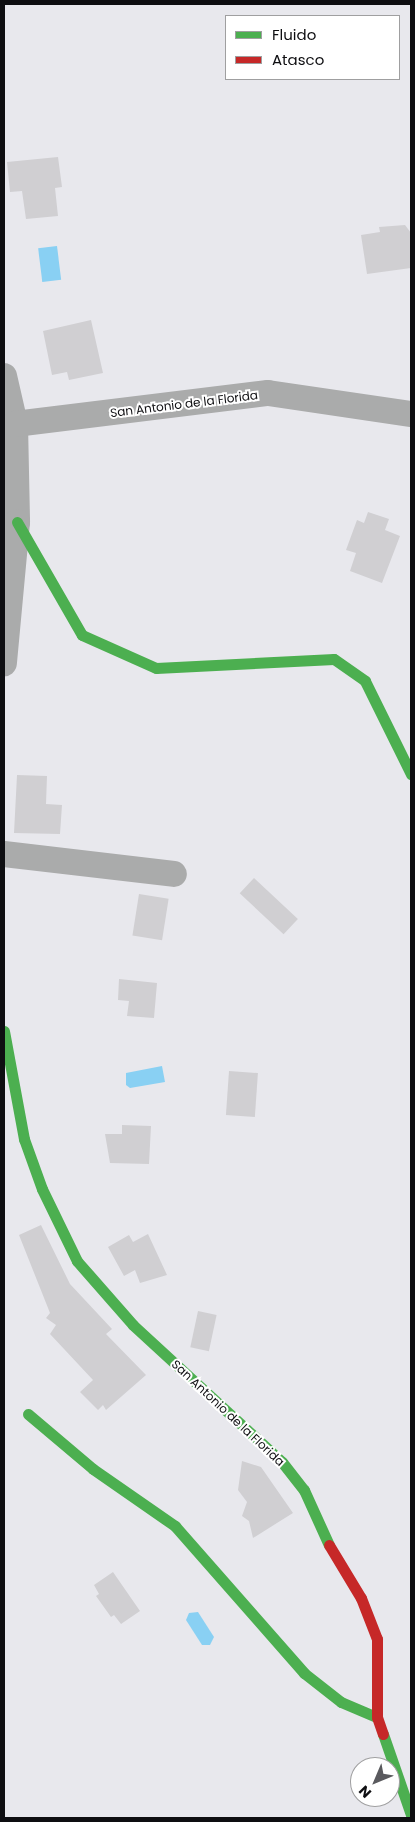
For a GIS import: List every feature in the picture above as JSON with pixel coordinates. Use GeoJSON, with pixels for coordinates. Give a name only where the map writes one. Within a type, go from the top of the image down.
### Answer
{"type":"FeatureCollection","features":[{"type":"Feature","properties":{"kind":"street"},"geometry":{"type":"LineString","coordinates":[[4,376],[15,424],[17,522],[4,663]]}},
{"type":"Feature","properties":{"kind":"street","name":"San Antonio de la Florida"},"geometry":{"type":"LineString","coordinates":[[15,424],[268,393],[411,414]]}},
{"type":"Feature","properties":{"kind":"street"},"geometry":{"type":"LineString","coordinates":[[17,522],[82,635],[156,668],[334,659],[365,681],[411,774]]}},
{"type":"Feature","properties":{"kind":"street"},"geometry":{"type":"LineString","coordinates":[[4,854],[174,874]]}},
{"type":"Feature","properties":{"kind":"street","name":"San Antonio de la Florida"},"geometry":{"type":"LineString","coordinates":[[4,1031],[24,1139],[42,1188],[77,1261],[133,1325],[282,1462],[304,1490],[335,1558],[372,1619],[380,1666],[377,1716],[411,1815]]}},
{"type":"Feature","properties":{"kind":"street"},"geometry":{"type":"LineString","coordinates":[[28,1414],[93,1469],[175,1526],[304,1673],[341,1702],[377,1716]]}},
{"type":"Feature","properties":{"kind":"water"},"geometry":{"type":"Polygon","coordinates":[[[57,246],[61,280],[42,282],[38,248],[57,246]]]}},
{"type":"Feature","properties":{"kind":"water"},"geometry":{"type":"Polygon","coordinates":[[[162,1066],[165,1082],[130,1088],[126,1085],[126,1073],[162,1066]]]}},
{"type":"Feature","properties":{"kind":"water"},"geometry":{"type":"Polygon","coordinates":[[[198,1612],[214,1637],[210,1645],[202,1645],[186,1620],[189,1613],[198,1612]]]}},
{"type":"Feature","properties":{"kind":"building"},"geometry":{"type":"Polygon","coordinates":[[[58,157],[62,187],[55,188],[58,216],[26,219],[22,191],[10,192],[7,162],[58,157]]]}},
{"type":"Feature","properties":{"kind":"building"},"geometry":{"type":"Polygon","coordinates":[[[405,225],[411,233],[411,268],[367,274],[361,235],[380,232],[379,227],[405,225]]]}},
{"type":"Feature","properties":{"kind":"building"},"geometry":{"type":"Polygon","coordinates":[[[91,320],[103,373],[69,380],[67,372],[52,375],[43,331],[91,320]]]}},
{"type":"Feature","properties":{"kind":"building"},"geometry":{"type":"Polygon","coordinates":[[[368,512],[389,519],[385,530],[400,536],[382,583],[350,571],[356,553],[346,550],[357,520],[364,523],[368,512]]]}},
{"type":"Feature","properties":{"kind":"building"},"geometry":{"type":"Polygon","coordinates":[[[17,775],[47,776],[46,804],[62,805],[60,834],[14,833],[17,775]]]}},
{"type":"Feature","properties":{"kind":"building"},"geometry":{"type":"Polygon","coordinates":[[[254,878],[298,919],[284,934],[240,893],[254,878]]]}},
{"type":"Feature","properties":{"kind":"building"},"geometry":{"type":"Polygon","coordinates":[[[139,894],[169,899],[162,940],[132,935],[139,894]]]}},
{"type":"Feature","properties":{"kind":"building"},"geometry":{"type":"Polygon","coordinates":[[[119,979],[157,983],[154,1018],[127,1016],[129,1001],[118,1000],[119,979]]]}},
{"type":"Feature","properties":{"kind":"building"},"geometry":{"type":"Polygon","coordinates":[[[229,1071],[258,1073],[255,1117],[226,1115],[229,1071]]]}},
{"type":"Feature","properties":{"kind":"building"},"geometry":{"type":"Polygon","coordinates":[[[122,1125],[151,1126],[149,1164],[110,1163],[105,1134],[122,1134],[122,1125]]]}},
{"type":"Feature","properties":{"kind":"building"},"geometry":{"type":"Polygon","coordinates":[[[41,1225],[70,1284],[112,1329],[106,1334],[146,1375],[106,1410],[103,1405],[98,1410],[80,1392],[93,1380],[50,1334],[56,1325],[46,1318],[50,1313],[19,1235],[41,1225]]]}},
{"type":"Feature","properties":{"kind":"building"},"geometry":{"type":"Polygon","coordinates":[[[148,1234],[167,1275],[140,1283],[135,1270],[124,1276],[108,1247],[129,1235],[133,1242],[148,1234]]]}},
{"type":"Feature","properties":{"kind":"building"},"geometry":{"type":"Polygon","coordinates":[[[198,1311],[217,1315],[209,1351],[190,1347],[198,1311]]]}},
{"type":"Feature","properties":{"kind":"building"},"geometry":{"type":"Polygon","coordinates":[[[242,1461],[261,1467],[293,1513],[253,1538],[249,1521],[242,1516],[247,1502],[238,1490],[242,1461]]]}},
{"type":"Feature","properties":{"kind":"building"},"geometry":{"type":"Polygon","coordinates":[[[113,1572],[140,1611],[121,1624],[114,1615],[111,1617],[96,1596],[99,1594],[94,1585],[113,1572]]]}},
{"type":"Feature","properties":{"kind":"traffic: fast"},"geometry":{"type":"LineString","coordinates":[[17,522],[82,635],[156,668],[334,659],[365,681],[411,774]]}},
{"type":"Feature","properties":{"kind":"traffic: fast"},"geometry":{"type":"LineString","coordinates":[[4,1031],[24,1139],[42,1189],[77,1261],[133,1325],[282,1462],[304,1490],[329,1545]]}},
{"type":"Feature","properties":{"kind":"traffic: fast"},"geometry":{"type":"LineString","coordinates":[[28,1414],[93,1469],[175,1526],[304,1673],[341,1702],[377,1717]]}},
{"type":"Feature","properties":{"kind":"traffic: fast"},"geometry":{"type":"LineString","coordinates":[[383,1734],[411,1815]]}},
{"type":"Feature","properties":{"kind":"traffic: jam"},"geometry":{"type":"LineString","coordinates":[[329,1545],[361,1598],[377,1639],[377,1717],[383,1734]]}}]}
